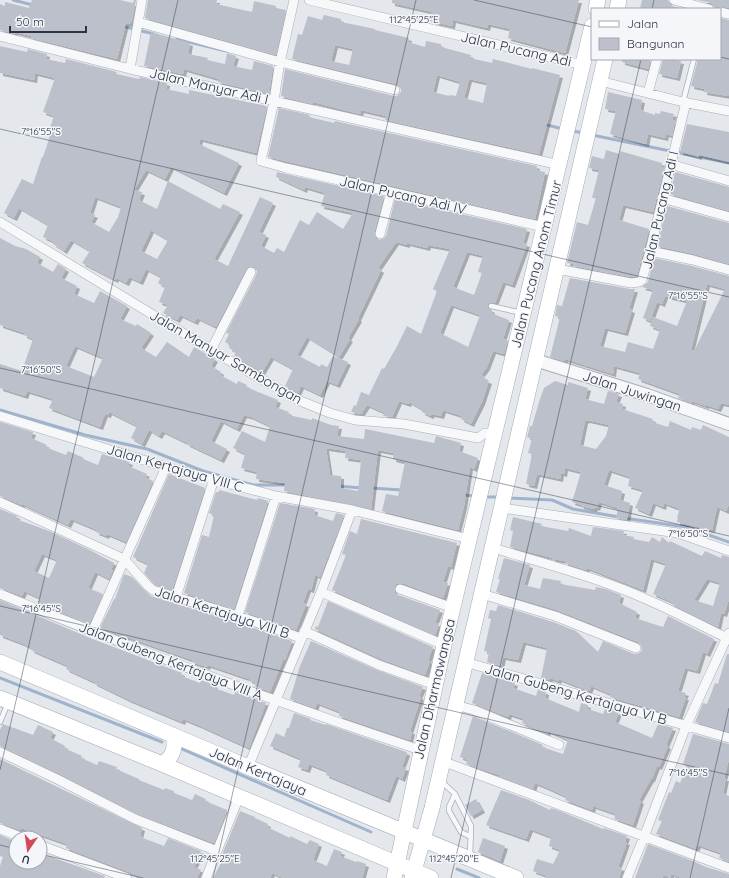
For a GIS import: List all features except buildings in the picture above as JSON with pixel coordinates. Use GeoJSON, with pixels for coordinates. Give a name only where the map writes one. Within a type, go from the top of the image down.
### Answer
{"type":"FeatureCollection","features":[{"type":"Feature","properties":{"kind":"main road","name":"Jalan Pucang Anom Timur"},"geometry":{"type":"LineString","coordinates":[[479,495],[560,165],[591,30]]}},
{"type":"Feature","properties":{"kind":"main road","name":"Jalan Pucang Anom Timur"},"geometry":{"type":"LineString","coordinates":[[503,501],[605,60]]}},
{"type":"Feature","properties":{"kind":"main road","name":"Jalan Dharmawangsa"},"geometry":{"type":"LineString","coordinates":[[395,871],[420,750],[479,495]]}},
{"type":"Feature","properties":{"kind":"main road","name":"Jalan Dharmawangsa"},"geometry":{"type":"LineString","coordinates":[[413,875],[424,840],[503,501]]}},
{"type":"Feature","properties":{"kind":"main road","name":"Jalan Kertajaya"},"geometry":{"type":"LineString","coordinates":[[0,662],[173,736],[516,878]]}},
{"type":"Feature","properties":{"kind":"main road"},"geometry":{"type":"LineString","coordinates":[[5,700],[239,797],[395,871],[431,878]]}},
{"type":"Feature","properties":{"kind":"main road"},"geometry":{"type":"LineString","coordinates":[[162,764],[171,757],[173,752],[175,741],[173,736]]}},
{"type":"Feature","properties":{"kind":"street"},"geometry":{"type":"LineString","coordinates":[[274,101],[280,64],[294,0]]}},
{"type":"Feature","properties":{"kind":"street","name":"Jalan Pucang Adi"},"geometry":{"type":"LineString","coordinates":[[309,0],[583,65]]}},
{"type":"Feature","properties":{"kind":"street"},"geometry":{"type":"LineString","coordinates":[[674,0],[703,8]]}},
{"type":"Feature","properties":{"kind":"street"},"geometry":{"type":"LineString","coordinates":[[130,68],[137,27],[138,1]]}},
{"type":"Feature","properties":{"kind":"street"},"geometry":{"type":"LineString","coordinates":[[137,27],[280,64],[395,90]]}},
{"type":"Feature","properties":{"kind":"street","name":"Jalan Manyar Adi I"},"geometry":{"type":"LineString","coordinates":[[0,36],[130,68],[560,165]]}},
{"type":"Feature","properties":{"kind":"street"},"geometry":{"type":"LineString","coordinates":[[648,93],[657,60]]}},
{"type":"Feature","properties":{"kind":"street"},"geometry":{"type":"LineString","coordinates":[[600,81],[684,102],[729,111]]}},
{"type":"Feature","properties":{"kind":"street","name":"Jalan Pucang Adi IV"},"geometry":{"type":"LineString","coordinates":[[274,101],[261,160],[262,162],[544,227]]}},
{"type":"Feature","properties":{"kind":"street","name":"Jalan Pucang Adi I"},"geometry":{"type":"LineString","coordinates":[[557,269],[635,283],[642,280],[684,102]]}},
{"type":"Feature","properties":{"kind":"street"},"geometry":{"type":"LineString","coordinates":[[670,164],[729,181]]}},
{"type":"Feature","properties":{"kind":"street"},"geometry":{"type":"LineString","coordinates":[[380,234],[391,192]]}},
{"type":"Feature","properties":{"kind":"street"},"geometry":{"type":"LineString","coordinates":[[662,198],[729,217]]}},
{"type":"Feature","properties":{"kind":"street","name":"Jalan Manyar Sambongan"},"geometry":{"type":"LineString","coordinates":[[0,222],[211,350],[298,400],[330,413],[355,420],[404,424],[478,438],[485,433],[494,433]]}},
{"type":"Feature","properties":{"kind":"street"},"geometry":{"type":"LineString","coordinates":[[650,251],[693,260],[729,270]]}},
{"type":"Feature","properties":{"kind":"street"},"geometry":{"type":"LineString","coordinates":[[211,350],[251,272]]}},
{"type":"Feature","properties":{"kind":"street","name":"Jalan Juwingan"},"geometry":{"type":"LineString","coordinates":[[535,360],[647,394],[729,424]]}},
{"type":"Feature","properties":{"kind":"street","name":"Jalan Kertajaya VIII C"},"geometry":{"type":"LineString","coordinates":[[0,416],[166,467],[276,496],[352,510],[469,539]]}},
{"type":"Feature","properties":{"kind":"street"},"geometry":{"type":"LineString","coordinates":[[478,438],[482,446],[490,450]]}},
{"type":"Feature","properties":{"kind":"street"},"geometry":{"type":"LineString","coordinates":[[92,632],[166,467]]}},
{"type":"Feature","properties":{"kind":"street"},"geometry":{"type":"LineString","coordinates":[[176,597],[214,479]]}},
{"type":"Feature","properties":{"kind":"street"},"geometry":{"type":"LineString","coordinates":[[238,616],[276,496]]}},
{"type":"Feature","properties":{"kind":"street"},"geometry":{"type":"LineString","coordinates":[[503,501],[678,533],[729,551]]}},
{"type":"Feature","properties":{"kind":"street","name":"Jalan Kertajaya VIII B"},"geometry":{"type":"LineString","coordinates":[[0,502],[124,559],[150,588],[302,635]]}},
{"type":"Feature","properties":{"kind":"street"},"geometry":{"type":"LineString","coordinates":[[248,767],[321,592],[352,510]]}},
{"type":"Feature","properties":{"kind":"street"},"geometry":{"type":"LineString","coordinates":[[492,548],[615,586],[656,603],[727,640],[686,726],[627,878]]}},
{"type":"Feature","properties":{"kind":"street"},"geometry":{"type":"LineString","coordinates":[[400,589],[452,608]]}},
{"type":"Feature","properties":{"kind":"street"},"geometry":{"type":"LineString","coordinates":[[321,592],[444,645]]}},
{"type":"Feature","properties":{"kind":"street","name":"Jalan Gubeng Kertajaya VIII A"},"geometry":{"type":"LineString","coordinates":[[0,594],[92,632],[275,701],[420,750]]}},
{"type":"Feature","properties":{"kind":"street"},"geometry":{"type":"LineString","coordinates":[[482,594],[555,616],[636,648]]}},
{"type":"Feature","properties":{"kind":"street"},"geometry":{"type":"LineString","coordinates":[[302,635],[435,685]]}},
{"type":"Feature","properties":{"kind":"street","name":"Jalan Gubeng Kertajaya VI B"},"geometry":{"type":"LineString","coordinates":[[465,662],[729,738]]}},
{"type":"Feature","properties":{"kind":"street"},"geometry":{"type":"LineString","coordinates":[[455,705],[474,710],[559,745]]}},
{"type":"Feature","properties":{"kind":"street"},"geometry":{"type":"LineString","coordinates":[[0,752],[135,819],[217,851]]}},
{"type":"Feature","properties":{"kind":"street"},"geometry":{"type":"LineString","coordinates":[[442,761],[729,868]]}},
{"type":"Feature","properties":{"kind":"street"},"geometry":{"type":"LineString","coordinates":[[206,878],[239,797]]}},
{"type":"Feature","properties":{"kind":"street"},"geometry":{"type":"LineString","coordinates":[[48,848],[127,878]]}},
{"type":"Feature","properties":{"kind":"lane"},"geometry":{"type":"LineString","coordinates":[[684,102],[694,60]]}},
{"type":"Feature","properties":{"kind":"lane"},"geometry":{"type":"LineString","coordinates":[[491,306],[523,314]]}},
{"type":"Feature","properties":{"kind":"lane"},"geometry":{"type":"LineString","coordinates":[[0,722],[5,700]]}},
{"type":"Feature","properties":{"kind":"lane"},"geometry":{"type":"LineString","coordinates":[[438,779],[455,794],[471,826],[470,859]]}},
{"type":"Feature","properties":{"kind":"lane"},"geometry":{"type":"LineString","coordinates":[[455,794],[449,807],[449,811],[461,832],[471,837]]}},
{"type":"Feature","properties":{"kind":"waterway"},"geometry":{"type":"LineString","coordinates":[[13,0],[33,5]]}},
{"type":"Feature","properties":{"kind":"waterway"},"geometry":{"type":"LineString","coordinates":[[122,26],[154,34]]}},
{"type":"Feature","properties":{"kind":"waterway"},"geometry":{"type":"LineString","coordinates":[[177,39],[226,51]]}},
{"type":"Feature","properties":{"kind":"waterway"},"geometry":{"type":"LineString","coordinates":[[543,124],[563,129]]}},
{"type":"Feature","properties":{"kind":"waterway"},"geometry":{"type":"LineString","coordinates":[[572,131],[584,133]]}},
{"type":"Feature","properties":{"kind":"waterway"},"geometry":{"type":"LineString","coordinates":[[592,135],[729,163]]}},
{"type":"Feature","properties":{"kind":"waterway"},"geometry":{"type":"LineString","coordinates":[[0,410],[85,435],[147,449],[203,471],[253,485],[288,485]]}},
{"type":"Feature","properties":{"kind":"waterway"},"geometry":{"type":"LineString","coordinates":[[337,486],[362,488]]}},
{"type":"Feature","properties":{"kind":"waterway"},"geometry":{"type":"LineString","coordinates":[[371,488],[402,490]]}},
{"type":"Feature","properties":{"kind":"waterway"},"geometry":{"type":"LineString","coordinates":[[463,495],[475,496]]}},
{"type":"Feature","properties":{"kind":"waterway"},"geometry":{"type":"LineString","coordinates":[[485,497],[499,497]]}},
{"type":"Feature","properties":{"kind":"waterway"},"geometry":{"type":"LineString","coordinates":[[509,498],[552,500],[573,509],[619,517]]}},
{"type":"Feature","properties":{"kind":"waterway"},"geometry":{"type":"LineString","coordinates":[[624,518],[686,527],[729,542]]}},
{"type":"Feature","properties":{"kind":"waterway"},"geometry":{"type":"LineString","coordinates":[[0,678],[162,742]]}},
{"type":"Feature","properties":{"kind":"waterway"},"geometry":{"type":"LineString","coordinates":[[182,749],[371,832]]}},
{"type":"Feature","properties":{"kind":"waterway"},"geometry":{"type":"LineString","coordinates":[[457,869],[479,878]]}}]}
